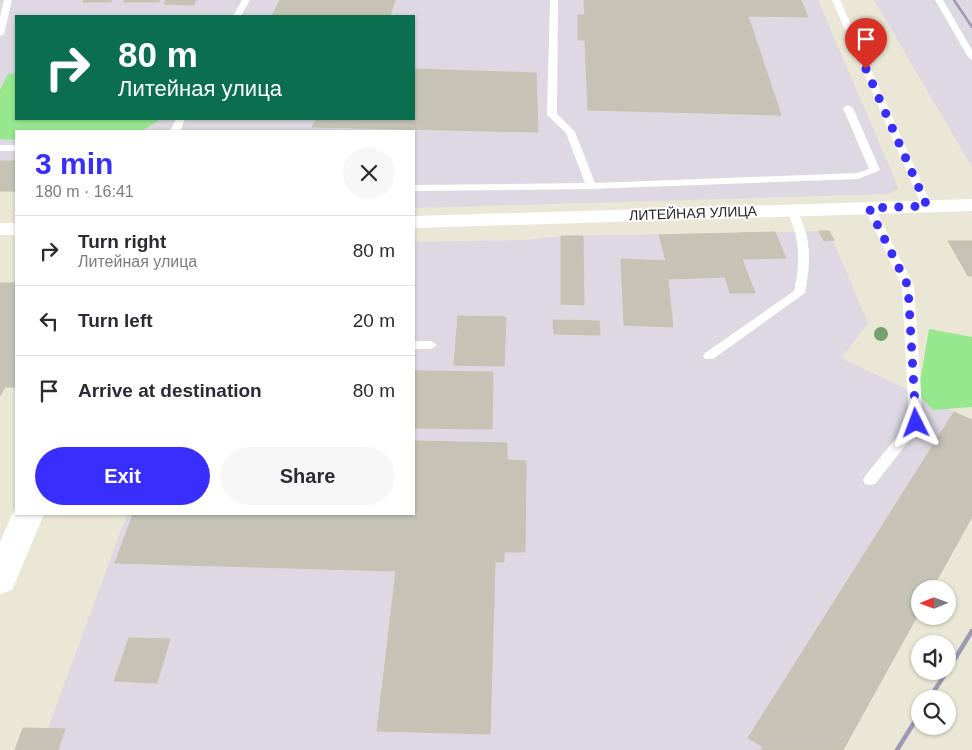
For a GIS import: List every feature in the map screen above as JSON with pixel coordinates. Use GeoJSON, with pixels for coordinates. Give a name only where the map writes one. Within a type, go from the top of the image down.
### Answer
{"type":"FeatureCollection","features":[{"type":"Feature","properties":{"kind":"street","name":"ЛИТЕЙНАЯ УЛИЦА"},"geometry":{"type":"LineString","coordinates":[[415,222],[972,205]]}},
{"type":"Feature","properties":{"kind":"street"},"geometry":{"type":"LineString","coordinates":[[0,229],[15,229]]}},
{"type":"Feature","properties":{"kind":"street"},"geometry":{"type":"LineString","coordinates":[[0,580],[28,515]]}},
{"type":"Feature","properties":{"kind":"lane"},"geometry":{"type":"LineString","coordinates":[[0,34],[8,0]]}},
{"type":"Feature","properties":{"kind":"lane"},"geometry":{"type":"LineString","coordinates":[[238,15],[246,0]]}},
{"type":"Feature","properties":{"kind":"lane"},"geometry":{"type":"LineString","coordinates":[[554,0],[552,115],[570,132],[591,186]]}},
{"type":"Feature","properties":{"kind":"lane"},"geometry":{"type":"LineString","coordinates":[[836,0],[927,206]]}},
{"type":"Feature","properties":{"kind":"lane"},"geometry":{"type":"LineString","coordinates":[[939,0],[972,57]]}},
{"type":"Feature","properties":{"kind":"lane"},"geometry":{"type":"LineString","coordinates":[[415,188],[591,186],[858,176],[876,170],[848,108]]}},
{"type":"Feature","properties":{"kind":"lane"},"geometry":{"type":"LineString","coordinates":[[0,148],[15,148]]}},
{"type":"Feature","properties":{"kind":"lane"},"geometry":{"type":"LineString","coordinates":[[869,208],[908,286],[916,423],[870,480]]}},
{"type":"Feature","properties":{"kind":"lane"},"geometry":{"type":"LineString","coordinates":[[709,356],[799,293],[806,258],[802,231],[792,210]]}},
{"type":"Feature","properties":{"kind":"lane"},"geometry":{"type":"LineString","coordinates":[[415,345],[431,345]]}},
{"type":"Feature","properties":{"kind":"shaded area"},"geometry":{"type":"Polygon","coordinates":[[[0,0],[818,0],[899,189],[889,194],[415,208],[415,130],[15,130],[15,191],[0,191],[0,0]]]}},
{"type":"Feature","properties":{"kind":"shaded area"},"geometry":{"type":"Polygon","coordinates":[[[874,0],[972,0],[972,167],[874,0]]]}},
{"type":"Feature","properties":{"kind":"shaded area"},"geometry":{"type":"Polygon","coordinates":[[[829,231],[868,323],[841,358],[972,420],[972,517],[937,580],[911,580],[911,608],[843,750],[40,750],[127,515],[415,515],[415,242],[527,240],[561,236],[829,231]]]}},
{"type":"Feature","properties":{"kind":"green space"},"geometry":{"type":"Polygon","coordinates":[[[15,73],[15,120],[159,120],[144,130],[15,130],[15,140],[0,139],[0,90],[8,74],[15,73]]]}},
{"type":"Feature","properties":{"kind":"green space"},"geometry":{"type":"Polygon","coordinates":[[[929,329],[972,337],[972,407],[933,410],[918,394],[929,329]]]}},
{"type":"Feature","properties":{"kind":"building"},"geometry":{"type":"Polygon","coordinates":[[[84,0],[112,0],[111,2],[83,2],[84,0]]]}},
{"type":"Feature","properties":{"kind":"building"},"geometry":{"type":"Polygon","coordinates":[[[125,0],[160,0],[159,2],[123,2],[125,0]]]}},
{"type":"Feature","properties":{"kind":"building"},"geometry":{"type":"Polygon","coordinates":[[[166,0],[196,0],[194,5],[164,4],[166,0]]]}},
{"type":"Feature","properties":{"kind":"building"},"geometry":{"type":"Polygon","coordinates":[[[280,0],[395,0],[390,15],[272,15],[280,0]]]}},
{"type":"Feature","properties":{"kind":"building"},"geometry":{"type":"Polygon","coordinates":[[[584,0],[801,0],[808,17],[748,16],[781,115],[588,110],[585,40],[578,40],[578,15],[585,15],[584,0]]]}},
{"type":"Feature","properties":{"kind":"building"},"geometry":{"type":"Polygon","coordinates":[[[415,69],[536,73],[538,132],[312,127],[316,120],[415,120],[415,69]]]}},
{"type":"Feature","properties":{"kind":"building"},"geometry":{"type":"Polygon","coordinates":[[[0,161],[15,161],[15,184],[0,184],[0,161]]]}},
{"type":"Feature","properties":{"kind":"building"},"geometry":{"type":"Polygon","coordinates":[[[0,167],[15,167],[15,191],[0,191],[0,167]]]}},
{"type":"Feature","properties":{"kind":"building"},"geometry":{"type":"Polygon","coordinates":[[[819,231],[829,231],[834,240],[824,241],[819,231]]]}},
{"type":"Feature","properties":{"kind":"building"},"geometry":{"type":"Polygon","coordinates":[[[775,232],[786,258],[742,259],[755,293],[730,293],[725,277],[668,279],[666,261],[659,235],[775,232]]]}},
{"type":"Feature","properties":{"kind":"building"},"geometry":{"type":"Polygon","coordinates":[[[561,236],[583,236],[584,305],[561,304],[561,236]]]}},
{"type":"Feature","properties":{"kind":"building"},"geometry":{"type":"Polygon","coordinates":[[[948,241],[972,241],[972,276],[968,276],[948,241]]]}},
{"type":"Feature","properties":{"kind":"building"},"geometry":{"type":"Polygon","coordinates":[[[621,259],[666,261],[673,327],[624,325],[621,259]]]}},
{"type":"Feature","properties":{"kind":"building"},"geometry":{"type":"Polygon","coordinates":[[[0,283],[15,283],[15,387],[5,387],[0,396],[0,283]]]}},
{"type":"Feature","properties":{"kind":"building"},"geometry":{"type":"Polygon","coordinates":[[[458,316],[506,317],[504,366],[454,365],[458,316]]]}},
{"type":"Feature","properties":{"kind":"building"},"geometry":{"type":"Polygon","coordinates":[[[553,320],[599,321],[600,335],[554,334],[553,320]]]}},
{"type":"Feature","properties":{"kind":"building"},"geometry":{"type":"Polygon","coordinates":[[[415,371],[493,372],[492,429],[415,428],[415,371]]]}},
{"type":"Feature","properties":{"kind":"building"},"geometry":{"type":"Polygon","coordinates":[[[954,412],[972,420],[972,517],[937,580],[911,580],[912,625],[843,750],[761,750],[763,747],[748,738],[954,412]]]}},
{"type":"Feature","properties":{"kind":"building"},"geometry":{"type":"Polygon","coordinates":[[[415,441],[507,443],[507,460],[526,461],[525,552],[504,552],[504,562],[495,562],[490,734],[377,731],[396,571],[115,563],[133,515],[415,515],[415,441]]]}},
{"type":"Feature","properties":{"kind":"building"},"geometry":{"type":"Polygon","coordinates":[[[129,638],[170,639],[157,683],[114,681],[129,638]]]}},
{"type":"Feature","properties":{"kind":"building"},"geometry":{"type":"Polygon","coordinates":[[[23,728],[65,729],[58,750],[15,750],[23,728]]]}},
{"type":"Feature","properties":{"kind":"railway"},"geometry":{"type":"LineString","coordinates":[[954,0],[972,27]]}},
{"type":"Feature","properties":{"kind":"railway"},"geometry":{"type":"LineString","coordinates":[[956,657],[972,631]]}},
{"type":"Feature","properties":{"kind":"railway"},"geometry":{"type":"LineString","coordinates":[[935,690],[941,680]]}},
{"type":"Feature","properties":{"kind":"railway"},"geometry":{"type":"LineString","coordinates":[[897,750],[911,727]]}},
{"type":"Feature","properties":{"kind":"route"},"geometry":{"type":"LineString","coordinates":[[866,69],[927,206],[869,208],[908,286],[916,423]]}}]}
